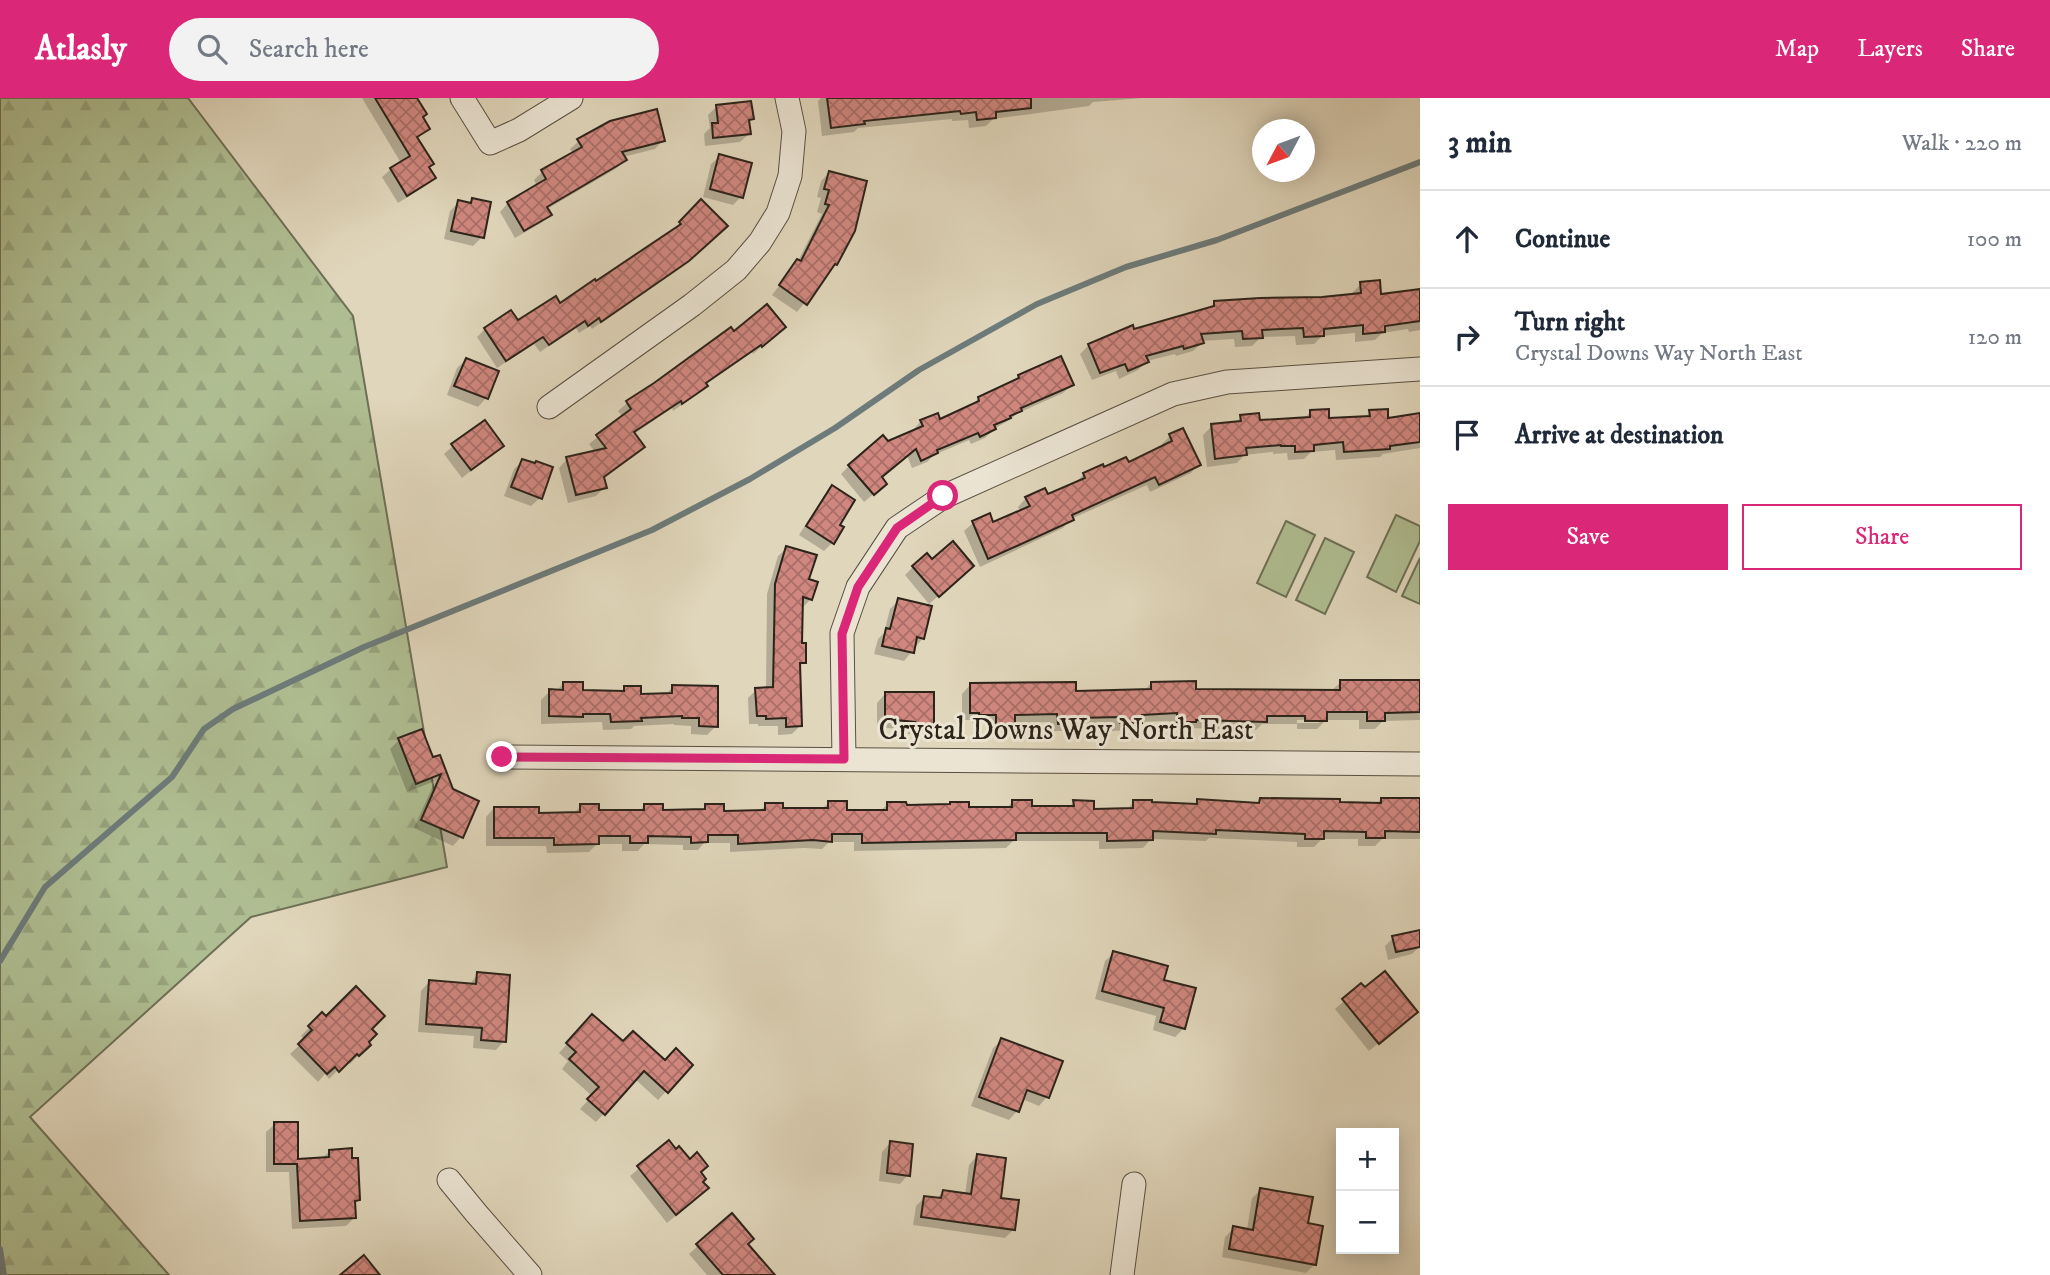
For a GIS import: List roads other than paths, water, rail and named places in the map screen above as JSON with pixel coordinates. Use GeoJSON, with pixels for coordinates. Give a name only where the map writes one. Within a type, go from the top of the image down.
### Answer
{"type":"FeatureCollection","features":[{"type":"Feature","properties":{"kind":"street"},"geometry":{"type":"LineString","coordinates":[[462,98],[490,143],[519,130],[571,98]]}},
{"type":"Feature","properties":{"kind":"street"},"geometry":{"type":"LineString","coordinates":[[549,407],[736,270],[760,242],[778,213],[790,176],[794,131],[787,98]]}},
{"type":"Feature","properties":{"kind":"street"},"geometry":{"type":"LineString","coordinates":[[844,759],[842,634],[858,587],[897,528],[943,496],[1173,394],[1227,382],[1420,369]]}},
{"type":"Feature","properties":{"kind":"street","name":"Crystal Downs Way North East"},"geometry":{"type":"LineString","coordinates":[[502,757],[1420,764]]}},
{"type":"Feature","properties":{"kind":"street"},"geometry":{"type":"LineString","coordinates":[[449,1180],[530,1275]]}},
{"type":"Feature","properties":{"kind":"street"},"geometry":{"type":"LineString","coordinates":[[1122,1275],[1133,1184]]}},
{"type":"Feature","properties":{"kind":"waterway"},"geometry":{"type":"LineString","coordinates":[[0,961],[45,887],[172,777],[204,729],[233,709],[364,647],[652,530],[750,479],[835,428],[919,370],[1037,304],[1126,267],[1217,240],[1420,162]]}},
{"type":"Feature","properties":{"kind":"waterway"},"geometry":{"type":"LineString","coordinates":[[0,1249],[4,1275]]}}]}
